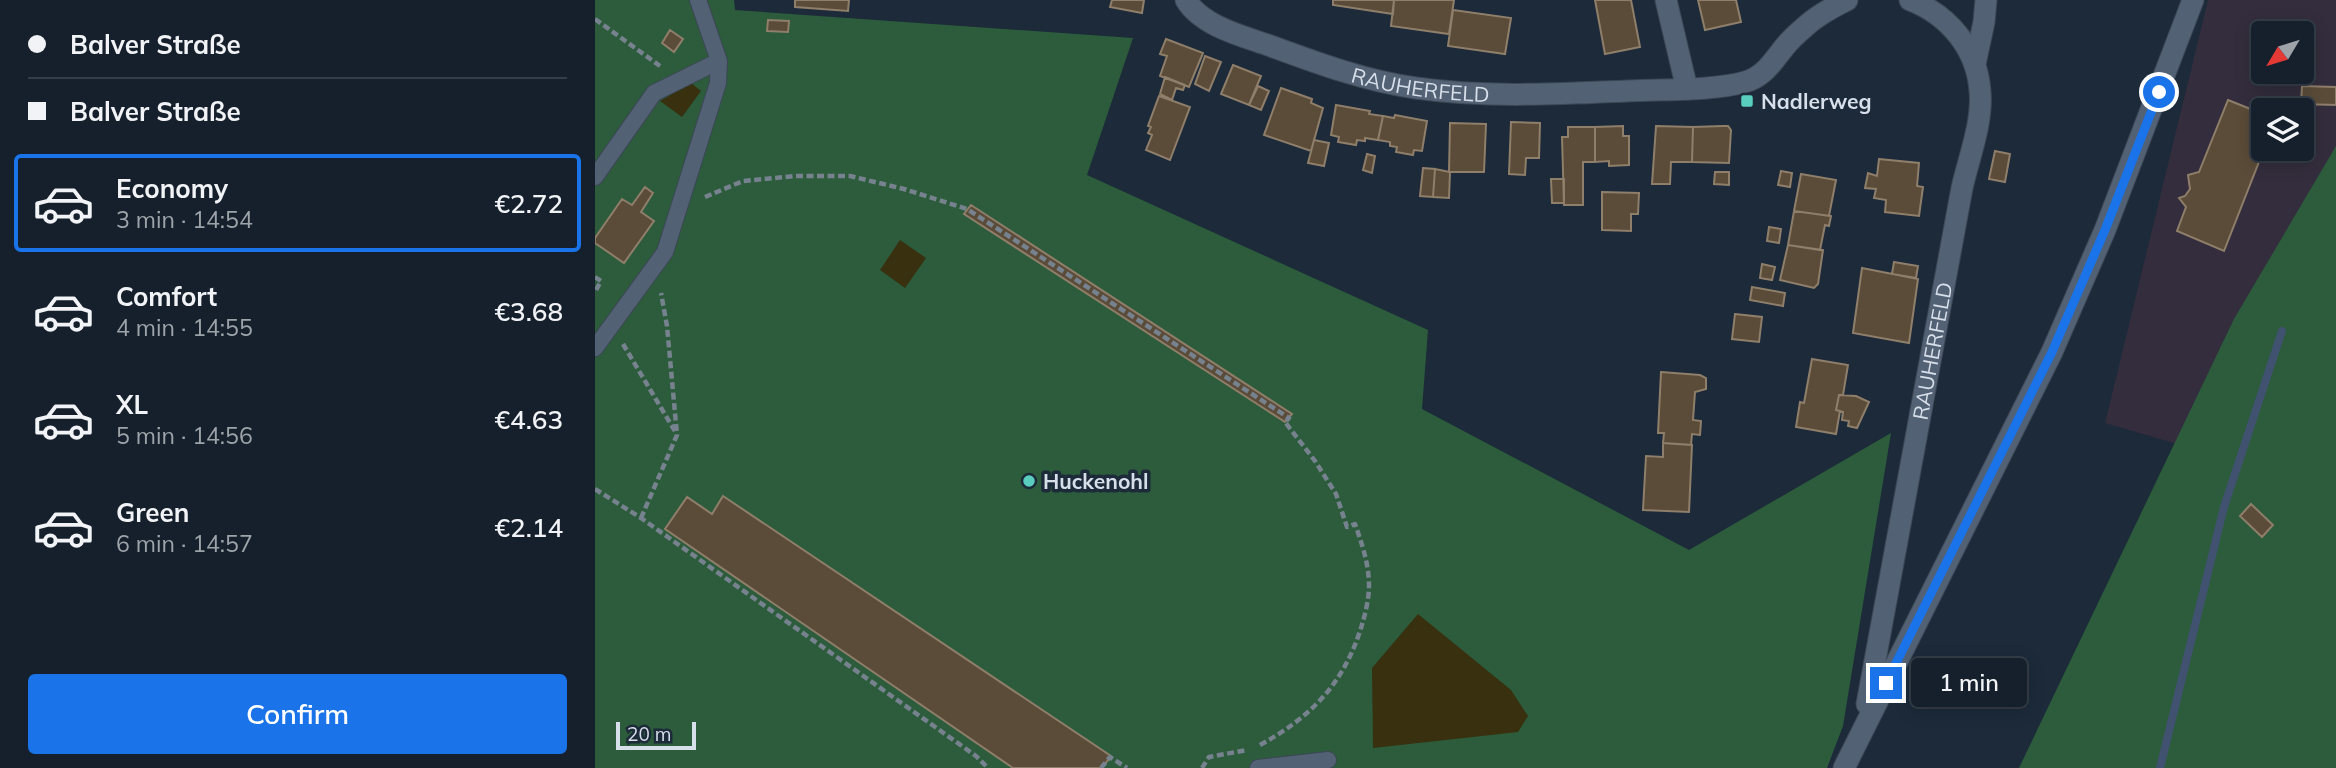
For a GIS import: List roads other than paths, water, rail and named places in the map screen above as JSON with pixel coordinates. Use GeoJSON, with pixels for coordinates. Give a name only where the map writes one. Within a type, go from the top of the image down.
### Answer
{"type":"FeatureCollection","features":[{"type":"Feature","properties":{"kind":"street"},"geometry":{"type":"LineString","coordinates":[[1666,0],[1686,89]]}},
{"type":"Feature","properties":{"kind":"street","name":"RAUHERFELD"},"geometry":{"type":"LineString","coordinates":[[1187,1],[1196,13],[1248,38],[1332,68],[1414,88],[1522,93],[1686,89],[1746,82],[1761,75],[1772,65],[1787,44],[1810,22],[1847,0]]}},
{"type":"Feature","properties":{"kind":"street","name":"RAUHERFELD"},"geometry":{"type":"LineString","coordinates":[[1862,731],[1962,188],[1978,118],[1980,92],[1975,64],[1966,44],[1941,18],[1910,0]]}},
{"type":"Feature","properties":{"kind":"street"},"geometry":{"type":"LineString","coordinates":[[1975,64],[1986,0]]}},
{"type":"Feature","properties":{"kind":"street"},"geometry":{"type":"LineString","coordinates":[[1844,768],[2052,352],[2105,230],[2193,0]]}},
{"type":"Feature","properties":{"kind":"lane"},"geometry":{"type":"LineString","coordinates":[[595,348],[665,252],[718,83],[719,61],[698,0]]}},
{"type":"Feature","properties":{"kind":"lane"},"geometry":{"type":"LineString","coordinates":[[595,177],[654,93],[719,61]]}},
{"type":"Feature","properties":{"kind":"lane"},"geometry":{"type":"LineString","coordinates":[[1258,768],[1328,760]]}},
{"type":"Feature","properties":{"kind":"waterway"},"geometry":{"type":"LineString","coordinates":[[2160,768],[2224,507],[2282,331]]}},
{"type":"Feature","properties":{"kind":"place","name":"Nadlerweg"},"geometry":{"type":"Point","coordinates":[1747,101]}},
{"type":"Feature","properties":{"kind":"place","name":"Huckenohl"},"geometry":{"type":"Point","coordinates":[1029,481]}}]}
